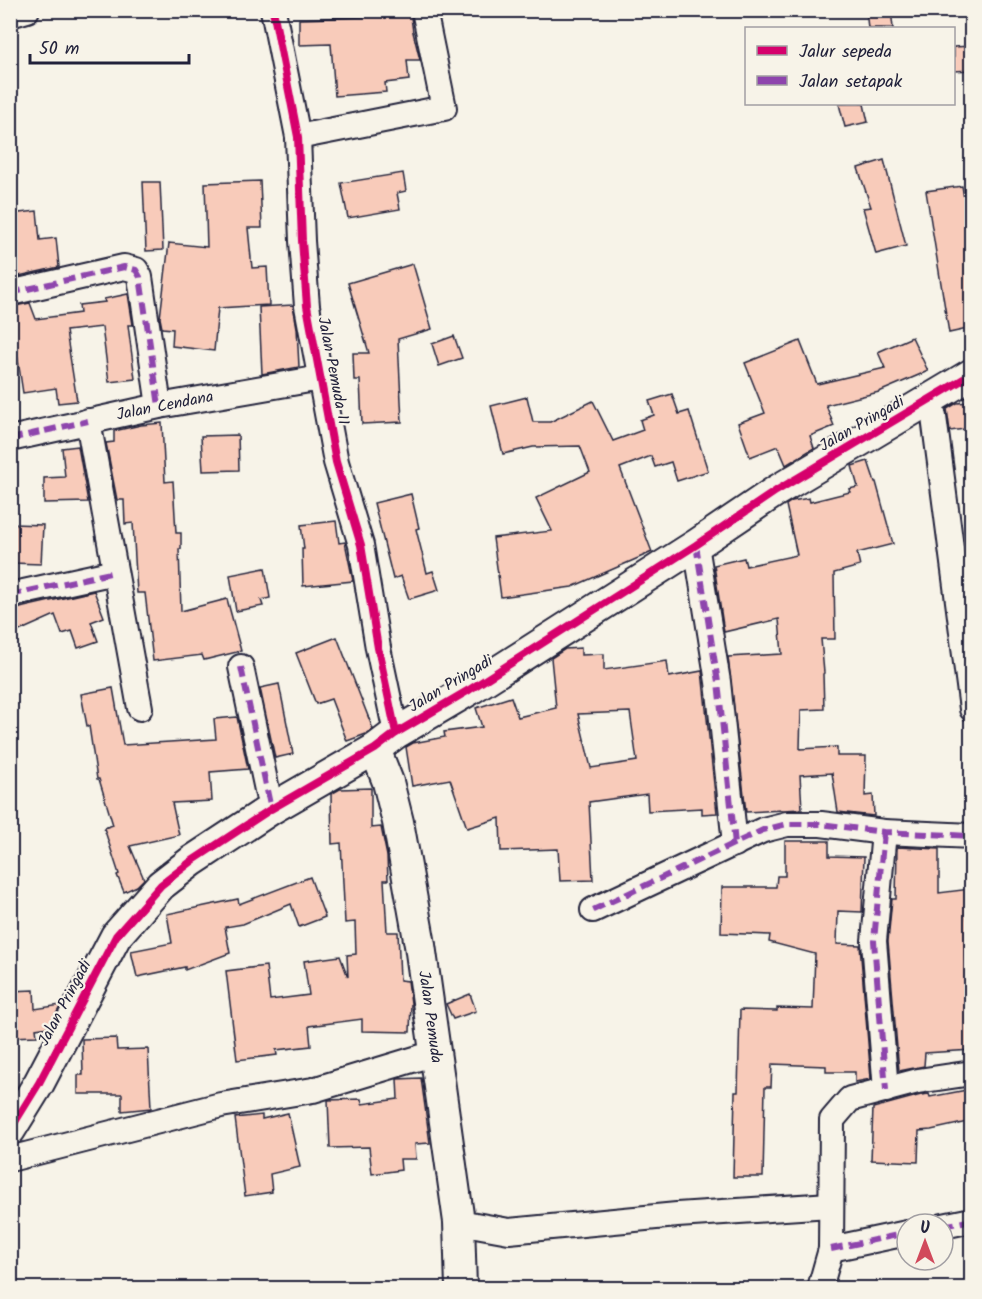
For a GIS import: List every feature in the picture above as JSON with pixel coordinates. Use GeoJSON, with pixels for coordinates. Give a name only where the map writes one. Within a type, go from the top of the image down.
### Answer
{"type":"FeatureCollection","features":[{"type":"Feature","properties":{"kind":"street"},"geometry":{"type":"LineString","coordinates":[[10,15],[27,10]]}},
{"type":"Feature","properties":{"kind":"street"},"geometry":{"type":"LineString","coordinates":[[298,137],[444,108],[424,10]]}},
{"type":"Feature","properties":{"kind":"street","name":"Jalan Pemuda II"},"geometry":{"type":"LineString","coordinates":[[276,11],[298,137],[307,306],[336,462],[361,545],[378,648],[386,741]]}},
{"type":"Feature","properties":{"kind":"street"},"geometry":{"type":"LineString","coordinates":[[10,293],[124,267],[136,270],[140,278],[159,406]]}},
{"type":"Feature","properties":{"kind":"street","name":"Jalan Pringadi"},"geometry":{"type":"LineString","coordinates":[[10,1130],[39,1083],[116,936],[161,885],[192,861],[271,809],[469,690],[776,491],[972,374]]}},
{"type":"Feature","properties":{"kind":"street","name":"Jalan Cendana"},"geometry":{"type":"LineString","coordinates":[[10,439],[159,406],[321,378]]}},
{"type":"Feature","properties":{"kind":"street"},"geometry":{"type":"LineString","coordinates":[[930,401],[972,709]]}},
{"type":"Feature","properties":{"kind":"street"},"geometry":{"type":"LineString","coordinates":[[88,421],[140,708]]}},
{"type":"Feature","properties":{"kind":"street"},"geometry":{"type":"LineString","coordinates":[[696,545],[718,682],[735,844]]}},
{"type":"Feature","properties":{"kind":"street"},"geometry":{"type":"LineString","coordinates":[[10,595],[115,572]]}},
{"type":"Feature","properties":{"kind":"street"},"geometry":{"type":"LineString","coordinates":[[241,667],[271,809]]}},
{"type":"Feature","properties":{"kind":"street","name":"Jalan Pemuda"},"geometry":{"type":"LineString","coordinates":[[386,741],[388,782],[400,831],[420,945],[459,1222],[461,1288]]}},
{"type":"Feature","properties":{"kind":"street"},"geometry":{"type":"LineString","coordinates":[[592,910],[763,830],[787,824],[821,824],[884,832],[972,836]]}},
{"type":"Feature","properties":{"kind":"street"},"geometry":{"type":"LineString","coordinates":[[884,832],[874,941],[886,1090]]}},
{"type":"Feature","properties":{"kind":"street"},"geometry":{"type":"LineString","coordinates":[[10,1159],[221,1105],[313,1090],[435,1053]]}},
{"type":"Feature","properties":{"kind":"street"},"geometry":{"type":"LineString","coordinates":[[820,1288],[831,1249],[832,1120],[850,1099],[918,1081],[972,1072]]}},
{"type":"Feature","properties":{"kind":"street"},"geometry":{"type":"LineString","coordinates":[[459,1222],[509,1231],[677,1215],[830,1205]]}},
{"type":"Feature","properties":{"kind":"street"},"geometry":{"type":"LineString","coordinates":[[955,1224],[972,1220]]}},
{"type":"Feature","properties":{"kind":"street"},"geometry":{"type":"LineString","coordinates":[[831,1249],[895,1236]]}},
{"type":"Feature","properties":{"kind":"building"},"geometry":{"type":"Polygon","coordinates":[[[365,10],[410,10],[420,60],[407,60],[409,80],[385,83],[386,92],[335,96],[331,44],[299,45],[299,19],[364,17],[365,10]]]}},
{"type":"Feature","properties":{"kind":"building"},"geometry":{"type":"Polygon","coordinates":[[[866,10],[891,10],[893,27],[868,27],[866,10]]]}},
{"type":"Feature","properties":{"kind":"building"},"geometry":{"type":"Polygon","coordinates":[[[972,46],[972,70],[955,71],[955,47],[972,46]]]}},
{"type":"Feature","properties":{"kind":"building"},"geometry":{"type":"Polygon","coordinates":[[[839,105],[864,105],[868,122],[845,127],[839,105]]]}},
{"type":"Feature","properties":{"kind":"building"},"geometry":{"type":"Polygon","coordinates":[[[884,160],[906,246],[876,254],[863,208],[871,207],[858,168],[884,160]]]}},
{"type":"Feature","properties":{"kind":"building"},"geometry":{"type":"Polygon","coordinates":[[[403,173],[406,191],[397,193],[400,209],[348,218],[341,183],[403,173]]]}},
{"type":"Feature","properties":{"kind":"building"},"geometry":{"type":"Polygon","coordinates":[[[260,181],[262,228],[248,228],[252,268],[267,267],[269,305],[218,308],[214,351],[172,346],[173,329],[162,328],[160,318],[169,243],[207,247],[205,183],[260,181]]]}},
{"type":"Feature","properties":{"kind":"building"},"geometry":{"type":"Polygon","coordinates":[[[143,182],[160,182],[163,250],[146,251],[143,182]]]}},
{"type":"Feature","properties":{"kind":"building"},"geometry":{"type":"Polygon","coordinates":[[[962,186],[972,244],[972,328],[949,333],[926,191],[962,186]]]}},
{"type":"Feature","properties":{"kind":"building"},"geometry":{"type":"Polygon","coordinates":[[[37,211],[40,240],[56,238],[59,267],[10,278],[10,214],[37,211]]]}},
{"type":"Feature","properties":{"kind":"building"},"geometry":{"type":"Polygon","coordinates":[[[413,264],[432,329],[398,339],[402,422],[362,424],[360,380],[354,380],[353,353],[369,353],[348,283],[413,264]]]}},
{"type":"Feature","properties":{"kind":"building"},"geometry":{"type":"Polygon","coordinates":[[[128,294],[133,325],[128,325],[135,379],[109,382],[102,327],[66,331],[77,401],[58,403],[56,388],[23,393],[14,334],[10,334],[10,307],[30,303],[36,319],[80,313],[79,305],[105,302],[104,299],[128,294]]]}},
{"type":"Feature","properties":{"kind":"building"},"geometry":{"type":"Polygon","coordinates":[[[293,305],[299,367],[262,374],[259,307],[293,305]]]}},
{"type":"Feature","properties":{"kind":"building"},"geometry":{"type":"Polygon","coordinates":[[[454,336],[462,358],[439,366],[432,344],[454,336]]]}},
{"type":"Feature","properties":{"kind":"building"},"geometry":{"type":"Polygon","coordinates":[[[912,337],[928,371],[879,392],[826,405],[834,426],[810,436],[814,448],[786,465],[778,446],[750,457],[738,423],[765,413],[745,363],[800,341],[817,384],[885,368],[878,352],[912,337]]]}},
{"type":"Feature","properties":{"kind":"building"},"geometry":{"type":"Polygon","coordinates":[[[672,394],[679,414],[689,411],[708,471],[677,481],[671,462],[655,467],[651,456],[620,468],[652,552],[572,587],[501,597],[493,538],[552,531],[536,498],[590,472],[580,446],[533,447],[503,454],[491,406],[527,397],[533,422],[550,422],[593,401],[613,441],[643,430],[640,420],[654,415],[649,401],[672,394]]]}},
{"type":"Feature","properties":{"kind":"building"},"geometry":{"type":"Polygon","coordinates":[[[972,402],[972,428],[950,431],[947,409],[957,403],[972,402]]]}},
{"type":"Feature","properties":{"kind":"building"},"geometry":{"type":"Polygon","coordinates":[[[162,423],[165,482],[173,481],[176,533],[181,533],[181,549],[179,549],[181,611],[227,599],[241,651],[204,660],[202,655],[153,661],[145,593],[137,593],[133,523],[125,524],[124,500],[117,500],[106,443],[114,442],[114,431],[162,423]]]}},
{"type":"Feature","properties":{"kind":"building"},"geometry":{"type":"Polygon","coordinates":[[[238,435],[239,470],[203,471],[201,436],[238,435]]]}},
{"type":"Feature","properties":{"kind":"building"},"geometry":{"type":"Polygon","coordinates":[[[78,446],[88,502],[44,503],[44,478],[65,477],[62,448],[78,446]]]}},
{"type":"Feature","properties":{"kind":"building"},"geometry":{"type":"Polygon","coordinates":[[[868,461],[893,544],[857,553],[860,566],[834,573],[835,639],[821,639],[824,709],[801,710],[800,749],[837,747],[837,756],[866,756],[865,796],[873,795],[874,816],[838,812],[832,773],[800,775],[802,809],[746,812],[728,657],[782,654],[779,619],[724,632],[714,565],[744,558],[746,566],[797,555],[786,505],[792,501],[809,498],[810,502],[850,492],[849,489],[858,487],[852,466],[868,461]]]}},
{"type":"Feature","properties":{"kind":"building"},"geometry":{"type":"Polygon","coordinates":[[[411,494],[419,528],[416,529],[427,573],[433,571],[439,590],[409,599],[401,576],[393,579],[374,503],[411,494]]]}},
{"type":"Feature","properties":{"kind":"building"},"geometry":{"type":"Polygon","coordinates":[[[336,521],[339,543],[345,542],[353,581],[303,586],[302,549],[304,549],[301,525],[336,521]]]}},
{"type":"Feature","properties":{"kind":"building"},"geometry":{"type":"Polygon","coordinates":[[[13,524],[43,525],[41,564],[12,563],[13,524]]]}},
{"type":"Feature","properties":{"kind":"building"},"geometry":{"type":"Polygon","coordinates":[[[265,568],[270,598],[261,600],[263,606],[236,611],[230,575],[265,568]]]}},
{"type":"Feature","properties":{"kind":"building"},"geometry":{"type":"Polygon","coordinates":[[[94,591],[104,617],[91,622],[98,641],[78,648],[72,631],[62,634],[55,615],[10,635],[10,611],[94,591]]]}},
{"type":"Feature","properties":{"kind":"building"},"geometry":{"type":"Polygon","coordinates":[[[337,637],[373,729],[347,741],[331,699],[316,704],[296,653],[337,637]]]}},
{"type":"Feature","properties":{"kind":"building"},"geometry":{"type":"Polygon","coordinates":[[[581,648],[581,655],[604,654],[604,670],[667,661],[669,677],[702,671],[717,813],[702,814],[702,808],[648,811],[647,794],[589,802],[593,880],[560,881],[558,849],[501,851],[500,818],[467,828],[450,779],[412,786],[406,747],[413,743],[445,737],[444,732],[482,727],[476,708],[511,697],[518,717],[556,708],[551,658],[565,649],[581,648]],[[630,712],[578,714],[591,768],[637,761],[630,712]]]}},
{"type":"Feature","properties":{"kind":"building"},"geometry":{"type":"Polygon","coordinates":[[[279,684],[293,754],[275,758],[260,688],[279,684]]]}},
{"type":"Feature","properties":{"kind":"building"},"geometry":{"type":"Polygon","coordinates":[[[113,688],[123,745],[216,739],[214,719],[237,717],[248,769],[210,772],[212,801],[172,803],[179,835],[130,846],[144,879],[137,886],[124,892],[104,828],[113,825],[99,779],[97,779],[89,726],[87,726],[81,694],[113,688]]]}},
{"type":"Feature","properties":{"kind":"building"},"geometry":{"type":"Polygon","coordinates":[[[371,788],[371,828],[381,827],[387,856],[388,880],[384,880],[387,932],[398,932],[400,980],[408,981],[411,1003],[410,1032],[362,1031],[362,1019],[309,1026],[311,1046],[276,1050],[277,1055],[237,1060],[226,971],[266,966],[270,1000],[309,995],[304,961],[340,956],[348,977],[347,955],[356,954],[355,922],[345,923],[341,843],[332,844],[331,794],[340,789],[371,788]]]}},
{"type":"Feature","properties":{"kind":"building"},"geometry":{"type":"Polygon","coordinates":[[[785,841],[829,841],[829,856],[864,857],[862,912],[838,911],[837,944],[860,945],[871,1079],[855,1082],[855,1072],[826,1072],[826,1066],[772,1064],[771,1087],[765,1087],[763,1177],[733,1177],[740,1010],[813,1009],[815,954],[769,942],[770,935],[721,933],[722,887],[776,887],[777,876],[785,876],[785,841]]]}},
{"type":"Feature","properties":{"kind":"building"},"geometry":{"type":"Polygon","coordinates":[[[897,847],[939,849],[939,893],[970,889],[972,907],[972,913],[967,913],[970,947],[965,947],[968,982],[972,982],[972,1050],[925,1053],[924,1066],[899,1071],[888,941],[892,899],[896,899],[897,847]]]}},
{"type":"Feature","properties":{"kind":"building"},"geometry":{"type":"Polygon","coordinates":[[[310,877],[325,917],[299,927],[291,904],[243,924],[225,927],[230,953],[185,970],[185,967],[137,977],[131,951],[172,943],[167,914],[238,899],[239,904],[310,877]]]}},
{"type":"Feature","properties":{"kind":"building"},"geometry":{"type":"Polygon","coordinates":[[[34,990],[35,1009],[61,1005],[49,1027],[36,1029],[37,1036],[10,1037],[10,991],[34,990]]]}},
{"type":"Feature","properties":{"kind":"building"},"geometry":{"type":"Polygon","coordinates":[[[470,994],[476,1011],[453,1019],[446,1004],[470,994]]]}},
{"type":"Feature","properties":{"kind":"building"},"geometry":{"type":"Polygon","coordinates":[[[116,1038],[117,1050],[148,1049],[151,1108],[122,1111],[122,1094],[78,1094],[78,1075],[83,1075],[82,1039],[116,1038]]]}},
{"type":"Feature","properties":{"kind":"building"},"geometry":{"type":"Polygon","coordinates":[[[421,1078],[430,1143],[415,1144],[416,1159],[400,1159],[401,1170],[372,1174],[369,1147],[330,1148],[328,1100],[361,1099],[362,1104],[398,1099],[397,1079],[421,1078]]]}},
{"type":"Feature","properties":{"kind":"building"},"geometry":{"type":"Polygon","coordinates":[[[972,1089],[972,1121],[919,1131],[918,1162],[871,1160],[873,1108],[921,1095],[929,1094],[930,1097],[972,1089]]]}},
{"type":"Feature","properties":{"kind":"building"},"geometry":{"type":"Polygon","coordinates":[[[288,1113],[300,1167],[270,1174],[272,1192],[245,1196],[235,1118],[262,1115],[262,1119],[288,1113]]]}},
{"type":"Feature","properties":{"kind":"marked path"},"geometry":{"type":"LineString","coordinates":[[10,293],[124,267],[136,270],[140,277],[159,406]]}},
{"type":"Feature","properties":{"kind":"marked path"},"geometry":{"type":"LineString","coordinates":[[10,439],[88,421]]}},
{"type":"Feature","properties":{"kind":"marked path"},"geometry":{"type":"LineString","coordinates":[[696,545],[718,682],[735,844]]}},
{"type":"Feature","properties":{"kind":"marked path"},"geometry":{"type":"LineString","coordinates":[[10,595],[115,572]]}},
{"type":"Feature","properties":{"kind":"marked path"},"geometry":{"type":"LineString","coordinates":[[241,667],[271,809]]}},
{"type":"Feature","properties":{"kind":"marked path"},"geometry":{"type":"LineString","coordinates":[[593,910],[763,830],[787,824],[821,824],[884,832],[972,836]]}},
{"type":"Feature","properties":{"kind":"marked path"},"geometry":{"type":"LineString","coordinates":[[884,832],[874,941],[886,1090]]}},
{"type":"Feature","properties":{"kind":"marked path"},"geometry":{"type":"LineString","coordinates":[[955,1224],[972,1220]]}},
{"type":"Feature","properties":{"kind":"marked path"},"geometry":{"type":"LineString","coordinates":[[831,1249],[895,1236]]}},
{"type":"Feature","properties":{"kind":"cycle path"},"geometry":{"type":"LineString","coordinates":[[273,10],[298,137],[307,306],[336,462],[361,545],[378,648],[396,733]]}},
{"type":"Feature","properties":{"kind":"cycle path"},"geometry":{"type":"LineString","coordinates":[[10,1130],[39,1083],[116,936],[161,885],[192,861],[271,809],[375,749],[396,733],[469,690],[776,491],[972,374]]}}]}
